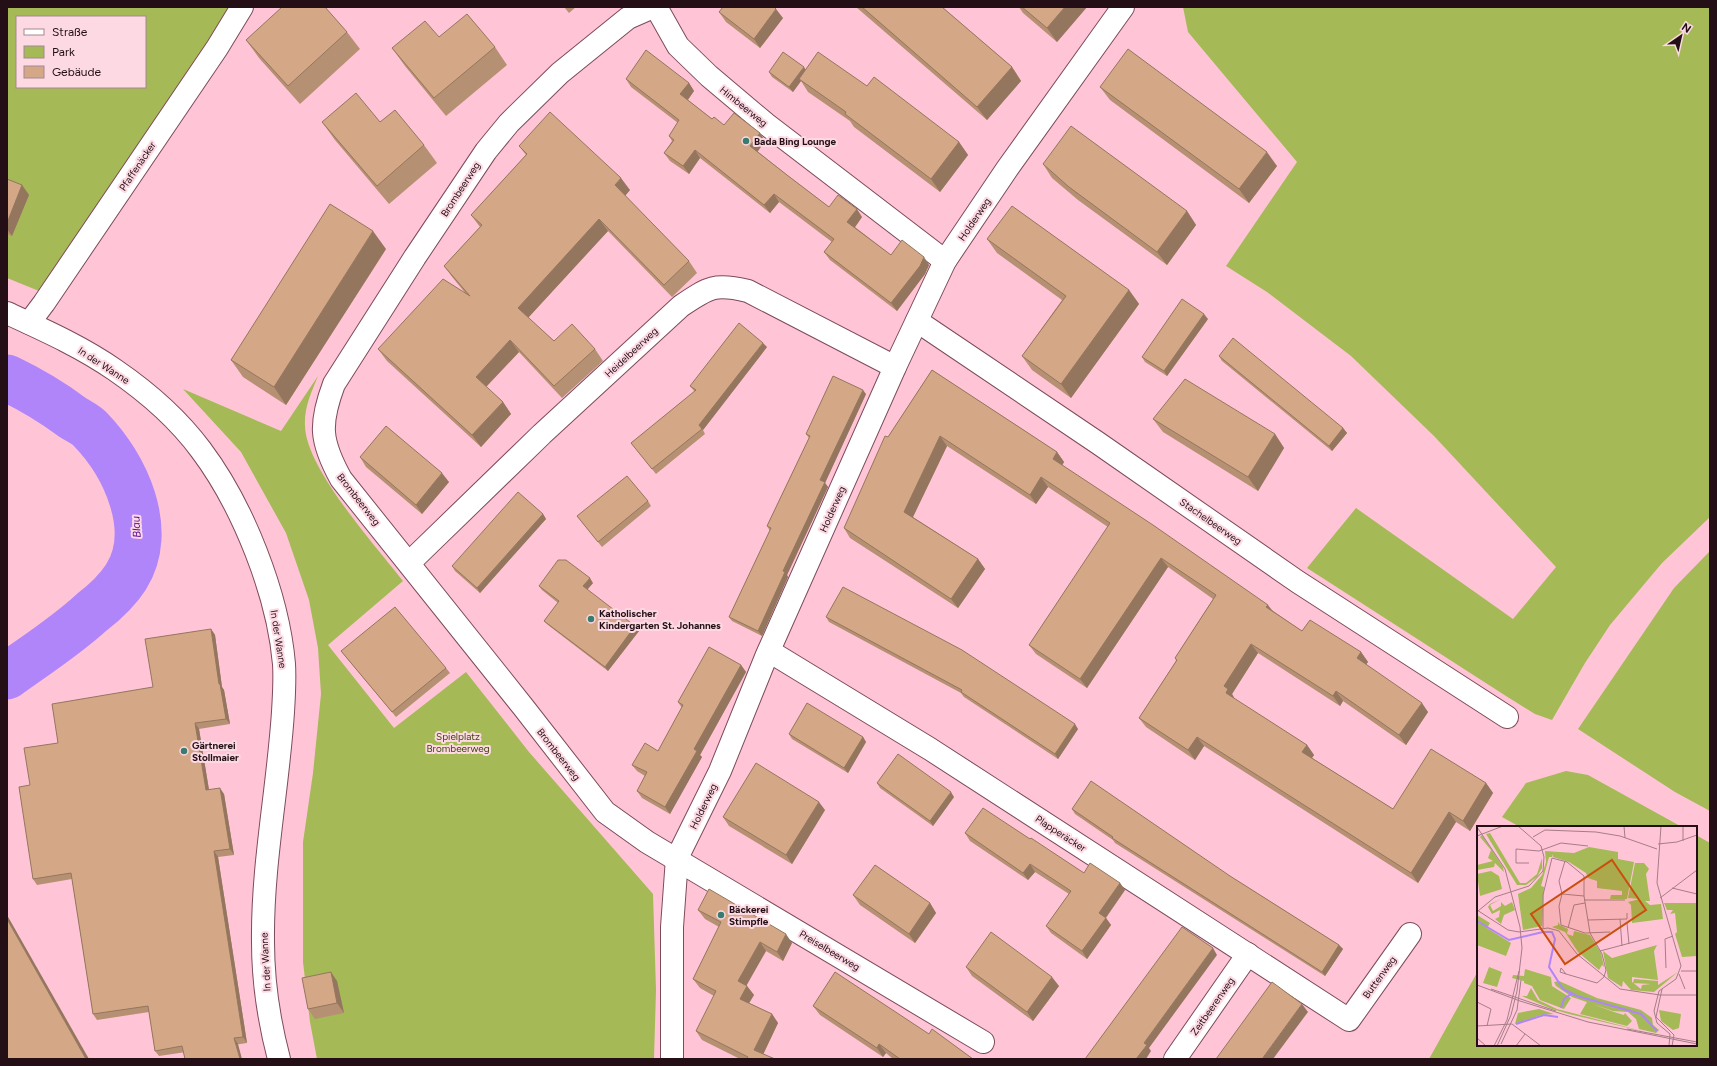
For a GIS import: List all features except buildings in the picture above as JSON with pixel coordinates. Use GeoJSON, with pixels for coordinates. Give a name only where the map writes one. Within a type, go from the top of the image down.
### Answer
{"type":"FeatureCollection","features":[{"type":"Feature","properties":{"kind":"street","name":"Pfaffenäcker"},"geometry":{"type":"LineString","coordinates":[[29,323],[213,55],[242,7]]}},
{"type":"Feature","properties":{"kind":"street","name":"Himbeerweg"},"geometry":{"type":"LineString","coordinates":[[655,7],[678,46],[709,76],[766,124],[945,262]]}},
{"type":"Feature","properties":{"kind":"street","name":"Brombeerweg"},"geometry":{"type":"LineString","coordinates":[[655,7],[628,18],[560,73],[509,123],[486,151],[411,263],[334,384],[325,409],[324,437],[330,459],[341,479],[605,812],[647,842],[677,858]]}},
{"type":"Feature","properties":{"kind":"street","name":"Holderweg"},"geometry":{"type":"LineString","coordinates":[[672,1059],[672,926],[677,858],[720,771],[769,651],[895,367],[945,262],[1007,169],[1123,7]]}},
{"type":"Feature","properties":{"kind":"street","name":"Heidelbeerweg"},"geometry":{"type":"LineString","coordinates":[[409,563],[542,434],[681,306],[699,294],[716,287],[732,287],[748,291],[895,367]]}},
{"type":"Feature","properties":{"kind":"street","name":"In der Wanne"},"geometry":{"type":"LineString","coordinates":[[7,313],[77,347],[115,369],[175,420],[200,449],[219,477],[240,516],[268,585],[278,621],[284,665],[283,712],[265,887],[262,942],[266,993],[278,1059]]}},
{"type":"Feature","properties":{"kind":"street","name":"Stachelbeerweg"},"geometry":{"type":"LineString","coordinates":[[917,321],[1098,443],[1298,582],[1507,717]]}},
{"type":"Feature","properties":{"kind":"street","name":"Plapperäcker"},"geometry":{"type":"LineString","coordinates":[[769,651],[930,749],[1349,1020]]}},
{"type":"Feature","properties":{"kind":"street","name":"Preiselbeerweg"},"geometry":{"type":"LineString","coordinates":[[677,858],[983,1042]]}},
{"type":"Feature","properties":{"kind":"street","name":"Buttenweg"},"geometry":{"type":"LineString","coordinates":[[1349,1020],[1410,934]]}},
{"type":"Feature","properties":{"kind":"street","name":"Zeitbeerenweg"},"geometry":{"type":"LineString","coordinates":[[1175,1059],[1248,954]]}},
{"type":"Feature","properties":{"kind":"green space"},"geometry":{"type":"Polygon","coordinates":[[[7,7],[232,7],[44,293],[7,278],[7,7]]]}},
{"type":"Feature","properties":{"kind":"green space"},"geometry":{"type":"Polygon","coordinates":[[[1183,7],[1710,7],[1710,517],[1662,563],[1610,625],[1585,663],[1552,720],[1535,714],[1307,568],[1356,508],[1513,619],[1556,567],[1434,436],[1351,356],[1267,292],[1226,266],[1297,162],[1188,32],[1183,7]]]}},
{"type":"Feature","properties":{"kind":"green space","name":"Spielplatz Brombeerweg"},"geometry":{"type":"Polygon","coordinates":[[[318,376],[308,401],[305,419],[308,444],[329,485],[360,528],[403,581],[328,645],[394,728],[466,672],[529,752],[653,894],[656,990],[654,1059],[317,1059],[310,1022],[303,962],[303,842],[313,773],[321,694],[318,648],[309,600],[286,533],[241,452],[183,389],[281,431],[318,376]]]}},
{"type":"Feature","properties":{"kind":"green space"},"geometry":{"type":"Polygon","coordinates":[[[1710,551],[1710,811],[1675,792],[1578,729],[1674,588],[1710,551]]]}},
{"type":"Feature","properties":{"kind":"green space"},"geometry":{"type":"Polygon","coordinates":[[[1566,771],[1588,775],[1680,826],[1518,826],[1502,817],[1526,783],[1566,771]]]}},
{"type":"Feature","properties":{"kind":"green space"},"geometry":{"type":"Polygon","coordinates":[[[1697,836],[1710,843],[1710,1059],[1429,1059],[1477,973],[1477,1046],[1697,1046],[1697,836]]]}},
{"type":"Feature","properties":{"kind":"waterway","name":"Blau"},"geometry":{"type":"LineString","coordinates":[[7,378],[57,406],[90,429],[103,444],[125,479],[137,519],[138,539],[135,559],[119,587],[102,604],[72,629],[7,676]]}},
{"type":"Feature","properties":{"kind":"place","name":"Bada Bing Lounge"},"geometry":{"type":"Point","coordinates":[746,141]}},
{"type":"Feature","properties":{"kind":"place","name":"Katholischer Kindergarten St. Johannes"},"geometry":{"type":"Point","coordinates":[591,619]}},
{"type":"Feature","properties":{"kind":"place","name":"Gärtnerei Stollmaier"},"geometry":{"type":"Point","coordinates":[184,751]}},
{"type":"Feature","properties":{"kind":"place","name":"Bäckerei Stimpfle"},"geometry":{"type":"Point","coordinates":[721,915]}}]}
